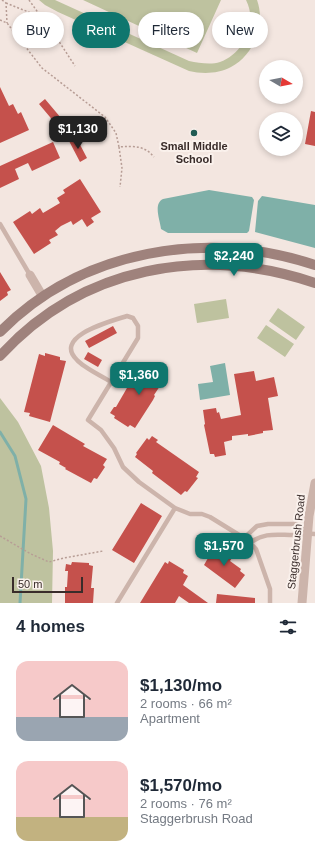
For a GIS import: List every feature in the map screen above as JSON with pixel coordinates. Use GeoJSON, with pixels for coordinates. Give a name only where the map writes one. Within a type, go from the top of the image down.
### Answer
{"type":"FeatureCollection","features":[{"type":"Feature","properties":{"kind":"street"},"geometry":{"type":"LineString","coordinates":[[0,332],[30,306],[80,276],[108,264],[140,255],[177,249],[231,248],[288,256],[315,265]]}},
{"type":"Feature","properties":{"kind":"street"},"geometry":{"type":"LineString","coordinates":[[0,356],[40,321],[80,296],[123,278],[153,270],[200,264],[242,266],[286,274],[315,283]]}},
{"type":"Feature","properties":{"kind":"street"},"geometry":{"type":"LineString","coordinates":[[30,275],[43,297]]}},
{"type":"Feature","properties":{"kind":"street","name":"Staggerbrush Road"},"geometry":{"type":"LineString","coordinates":[[302,603],[312,534],[309,516],[315,483]]}},
{"type":"Feature","properties":{"kind":"lane"},"geometry":{"type":"LineString","coordinates":[[0,224],[30,275]]}},
{"type":"Feature","properties":{"kind":"lane"},"geometry":{"type":"LineString","coordinates":[[111,382],[77,361],[71,348],[74,341],[82,333],[127,316],[133,318],[138,326],[138,338],[88,420],[100,430],[114,448],[123,467],[139,482],[176,508],[190,514],[210,516],[244,538],[256,549],[270,589],[270,603]]}},
{"type":"Feature","properties":{"kind":"lane"},"geometry":{"type":"LineString","coordinates":[[117,603],[176,508]]}},
{"type":"Feature","properties":{"kind":"lane"},"geometry":{"type":"LineString","coordinates":[[244,538],[257,526],[268,524],[296,524],[312,534]]}},
{"type":"Feature","properties":{"kind":"lane"},"geometry":{"type":"LineString","coordinates":[[250,543],[272,534],[312,534]]}},
{"type":"Feature","properties":{"kind":"path"},"geometry":{"type":"LineString","coordinates":[[2,0],[29,12]]}},
{"type":"Feature","properties":{"kind":"path"},"geometry":{"type":"LineString","coordinates":[[29,0],[38,12]]}},
{"type":"Feature","properties":{"kind":"path"},"geometry":{"type":"LineString","coordinates":[[6,3],[7,23]]}},
{"type":"Feature","properties":{"kind":"path"},"geometry":{"type":"LineString","coordinates":[[0,20],[7,23],[42,68],[105,117],[116,133],[119,147],[122,168],[120,188]]}},
{"type":"Feature","properties":{"kind":"path"},"geometry":{"type":"LineString","coordinates":[[63,48],[75,66]]}},
{"type":"Feature","properties":{"kind":"path"},"geometry":{"type":"LineString","coordinates":[[119,147],[134,146],[148,150],[154,157]]}},
{"type":"Feature","properties":{"kind":"path"},"geometry":{"type":"LineString","coordinates":[[0,536],[23,550],[49,562],[103,551]]}},
{"type":"Feature","properties":{"kind":"green space"},"geometry":{"type":"Polygon","coordinates":[[[39,0],[55,0],[81,12],[72,12],[72,18],[64,15],[64,12],[58,12],[39,0]]]}},
{"type":"Feature","properties":{"kind":"green space"},"geometry":{"type":"Polygon","coordinates":[[[83,0],[221,0],[216,12],[212,12],[212,20],[204,38],[204,12],[138,12],[138,26],[130,22],[130,12],[109,12],[83,0]]]}},
{"type":"Feature","properties":{"kind":"green space"},"geometry":{"type":"Polygon","coordinates":[[[246,0],[257,0],[259,12],[249,12],[246,0]]]}},
{"type":"Feature","properties":{"kind":"green space"},"geometry":{"type":"Polygon","coordinates":[[[130,34],[138,38],[138,48],[160,48],[189,61],[205,63],[220,62],[228,58],[239,48],[251,48],[239,62],[221,71],[199,73],[189,71],[130,44],[130,34]]]}},
{"type":"Feature","properties":{"kind":"green space"},"geometry":{"type":"Polygon","coordinates":[[[186,48],[199,48],[197,53],[186,48]]]}},
{"type":"Feature","properties":{"kind":"green space"},"geometry":{"type":"Polygon","coordinates":[[[226,299],[229,318],[197,323],[194,304],[226,299]]]}},
{"type":"Feature","properties":{"kind":"green space"},"geometry":{"type":"Polygon","coordinates":[[[278,308],[305,327],[296,340],[269,321],[278,308]]]}},
{"type":"Feature","properties":{"kind":"green space"},"geometry":{"type":"Polygon","coordinates":[[[266,325],[294,344],[285,357],[257,338],[266,325]]]}},
{"type":"Feature","properties":{"kind":"green space"},"geometry":{"type":"Polygon","coordinates":[[[0,398],[18,422],[41,466],[49,508],[53,551],[52,603],[0,603],[0,398]]]}},
{"type":"Feature","properties":{"kind":"water"},"geometry":{"type":"Polygon","coordinates":[[[209,190],[252,197],[254,200],[249,231],[247,233],[168,233],[161,229],[158,208],[160,201],[163,199],[209,190]]]}},
{"type":"Feature","properties":{"kind":"water"},"geometry":{"type":"Polygon","coordinates":[[[262,196],[315,205],[315,248],[255,232],[258,201],[262,196]]]}},
{"type":"Feature","properties":{"kind":"water"},"geometry":{"type":"Polygon","coordinates":[[[225,363],[230,395],[200,400],[198,384],[213,382],[210,366],[225,363]]]}},
{"type":"Feature","properties":{"kind":"building"},"geometry":{"type":"Polygon","coordinates":[[[0,87],[9,106],[13,104],[18,114],[21,112],[29,130],[0,143],[0,87]]]}},
{"type":"Feature","properties":{"kind":"building"},"geometry":{"type":"Polygon","coordinates":[[[45,99],[61,118],[55,123],[39,104],[45,99]]]}},
{"type":"Feature","properties":{"kind":"building"},"geometry":{"type":"Polygon","coordinates":[[[311,111],[315,112],[315,146],[305,144],[311,111]]]}},
{"type":"Feature","properties":{"kind":"building"},"geometry":{"type":"Polygon","coordinates":[[[76,137],[87,158],[80,162],[69,141],[76,137]]]}},
{"type":"Feature","properties":{"kind":"building"},"geometry":{"type":"Polygon","coordinates":[[[53,142],[60,158],[32,171],[28,163],[15,169],[19,179],[0,188],[0,166],[53,142]]]}},
{"type":"Feature","properties":{"kind":"building"},"geometry":{"type":"Polygon","coordinates":[[[80,179],[101,212],[91,218],[94,222],[87,227],[82,219],[73,225],[71,221],[61,226],[55,231],[58,235],[49,240],[51,243],[34,254],[13,222],[30,211],[32,214],[40,208],[43,213],[60,203],[57,198],[65,193],[63,190],[80,179]]]}},
{"type":"Feature","properties":{"kind":"building"},"geometry":{"type":"Polygon","coordinates":[[[0,272],[11,290],[7,292],[8,295],[0,301],[0,272]]]}},
{"type":"Feature","properties":{"kind":"building"},"geometry":{"type":"Polygon","coordinates":[[[113,326],[117,333],[89,348],[85,341],[113,326]]]}},
{"type":"Feature","properties":{"kind":"building"},"geometry":{"type":"Polygon","coordinates":[[[88,352],[102,360],[98,367],[84,359],[88,352]]]}},
{"type":"Feature","properties":{"kind":"building"},"geometry":{"type":"Polygon","coordinates":[[[45,353],[60,357],[60,360],[66,361],[50,422],[29,416],[30,413],[24,412],[39,354],[45,356],[45,353]]]}},
{"type":"Feature","properties":{"kind":"building"},"geometry":{"type":"Polygon","coordinates":[[[147,362],[162,372],[161,374],[166,377],[135,428],[130,425],[128,427],[114,418],[115,416],[110,413],[114,407],[116,407],[131,381],[132,382],[147,362]]]}},
{"type":"Feature","properties":{"kind":"building"},"geometry":{"type":"Polygon","coordinates":[[[254,371],[256,381],[274,377],[278,396],[268,398],[273,430],[263,431],[263,433],[248,436],[248,434],[232,436],[232,440],[224,442],[226,455],[215,457],[214,454],[210,454],[204,425],[203,410],[216,408],[221,419],[241,415],[234,374],[254,371]]]}},
{"type":"Feature","properties":{"kind":"building"},"geometry":{"type":"Polygon","coordinates":[[[53,425],[85,444],[83,446],[107,459],[103,465],[105,467],[97,479],[94,478],[91,483],[65,469],[66,468],[59,464],[60,462],[38,450],[53,425]]]}},
{"type":"Feature","properties":{"kind":"building"},"geometry":{"type":"Polygon","coordinates":[[[152,436],[158,440],[156,442],[199,472],[196,477],[198,478],[187,492],[185,491],[181,495],[152,473],[153,471],[135,457],[137,454],[136,453],[147,438],[149,440],[152,436]]]}},
{"type":"Feature","properties":{"kind":"building"},"geometry":{"type":"Polygon","coordinates":[[[141,503],[162,516],[134,563],[112,550],[141,503]]]}},
{"type":"Feature","properties":{"kind":"building"},"geometry":{"type":"Polygon","coordinates":[[[217,548],[232,558],[230,561],[241,569],[240,571],[245,575],[235,588],[204,565],[208,558],[206,557],[212,549],[215,551],[217,548]]]}},
{"type":"Feature","properties":{"kind":"building"},"geometry":{"type":"Polygon","coordinates":[[[169,561],[184,570],[183,573],[188,576],[183,585],[208,603],[189,603],[179,596],[175,603],[140,603],[165,562],[168,564],[169,561]]]}},
{"type":"Feature","properties":{"kind":"building"},"geometry":{"type":"Polygon","coordinates":[[[72,562],[89,563],[89,565],[93,566],[91,588],[94,588],[93,603],[65,603],[65,587],[67,587],[68,571],[65,571],[66,564],[71,565],[72,562]]]}},
{"type":"Feature","properties":{"kind":"building"},"geometry":{"type":"Polygon","coordinates":[[[217,594],[255,598],[255,603],[216,603],[217,594]]]}},
{"type":"Feature","properties":{"kind":"waterway"},"geometry":{"type":"LineString","coordinates":[[0,432],[15,456],[26,499],[20,603]]}},
{"type":"Feature","properties":{"kind":"place","name":"Small Middle School"},"geometry":{"type":"Point","coordinates":[194,133]}}]}
